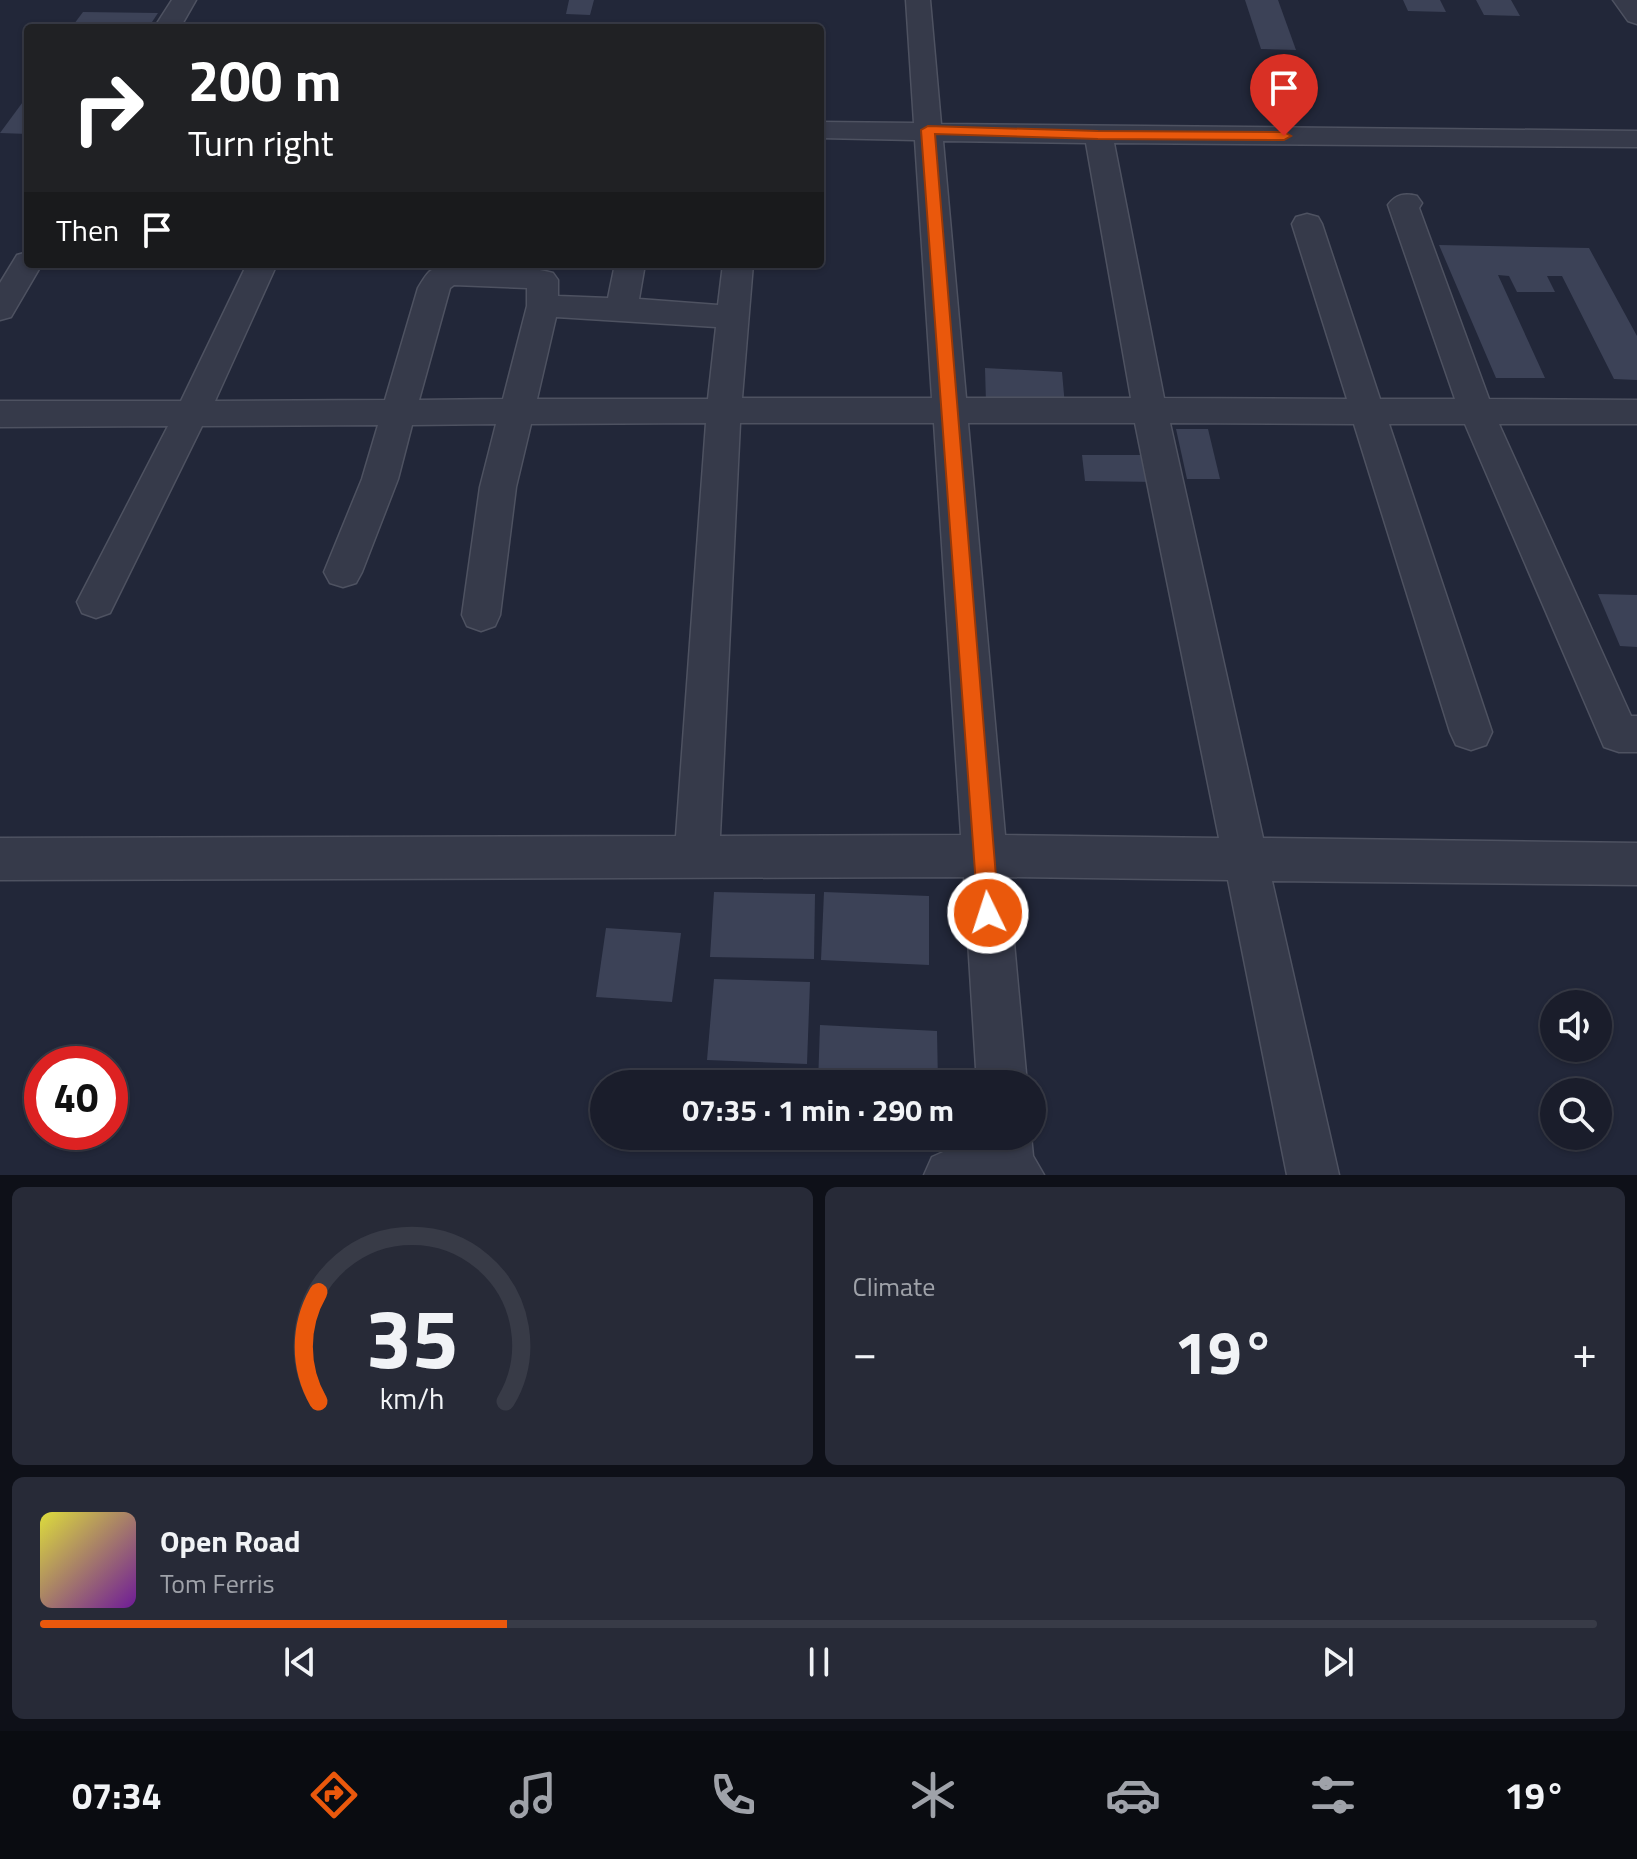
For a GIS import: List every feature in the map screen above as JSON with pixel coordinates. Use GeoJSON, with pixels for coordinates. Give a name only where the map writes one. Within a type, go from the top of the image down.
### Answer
{"type":"FeatureCollection","features":[{"type":"Feature","properties":{"kind":"street"},"geometry":{"type":"LineString","coordinates":[[169,24],[184,0]]}},
{"type":"Feature","properties":{"kind":"street"},"geometry":{"type":"LineString","coordinates":[[918,0],[1001,1070]]}},
{"type":"Feature","properties":{"kind":"street"},"geometry":{"type":"LineString","coordinates":[[1625,0],[1637,16]]}},
{"type":"Feature","properties":{"kind":"street"},"geometry":{"type":"LineString","coordinates":[[824,130],[1637,139]]}},
{"type":"Feature","properties":{"kind":"street"},"geometry":{"type":"LineString","coordinates":[[1098,135],[1150,411],[1313,1175]]}},
{"type":"Feature","properties":{"kind":"street"},"geometry":{"type":"LineString","coordinates":[[1407,203],[1403,205],[1477,412],[1619,734],[1637,734]]}},
{"type":"Feature","properties":{"kind":"street"},"geometry":{"type":"LineString","coordinates":[[1307,224],[1471,732]]}},
{"type":"Feature","properties":{"kind":"street"},"geometry":{"type":"LineString","coordinates":[[0,309],[24,268]]}},
{"type":"Feature","properties":{"kind":"street"},"geometry":{"type":"LineString","coordinates":[[96,602],[193,414],[260,268]]}},
{"type":"Feature","properties":{"kind":"street"},"geometry":{"type":"LineString","coordinates":[[622,309],[629,268]]}},
{"type":"Feature","properties":{"kind":"street"},"geometry":{"type":"LineString","coordinates":[[697,857],[724,411],[738,268]]}},
{"type":"Feature","properties":{"kind":"street"},"geometry":{"type":"LineString","coordinates":[[343,572],[380,479],[434,288],[439,280],[450,275],[542,280],[543,306],[498,487],[481,615]]}},
{"type":"Feature","properties":{"kind":"street"},"geometry":{"type":"LineString","coordinates":[[543,306],[733,317]]}},
{"type":"Feature","properties":{"kind":"street"},"geometry":{"type":"LineString","coordinates":[[0,414],[949,410],[1637,412]]}},
{"type":"Feature","properties":{"kind":"street"},"geometry":{"type":"LineString","coordinates":[[0,859],[984,856],[1637,864]]}},
{"type":"Feature","properties":{"kind":"street"},"geometry":{"type":"LineString","coordinates":[[1007,1150],[1009,1175]]}},
{"type":"Feature","properties":{"kind":"street"},"geometry":{"type":"LineString","coordinates":[[950,1175],[1018,1175]]}},
{"type":"Feature","properties":{"kind":"building"},"geometry":{"type":"Polygon","coordinates":[[[569,0],[594,0],[590,15],[566,14],[569,0]]]}},
{"type":"Feature","properties":{"kind":"building"},"geometry":{"type":"Polygon","coordinates":[[[1245,0],[1278,0],[1296,50],[1261,49],[1245,0]]]}},
{"type":"Feature","properties":{"kind":"building"},"geometry":{"type":"Polygon","coordinates":[[[1403,0],[1440,0],[1446,12],[1408,11],[1403,0]]]}},
{"type":"Feature","properties":{"kind":"building"},"geometry":{"type":"Polygon","coordinates":[[[1476,0],[1511,0],[1520,16],[1484,15],[1476,0]]]}},
{"type":"Feature","properties":{"kind":"building"},"geometry":{"type":"Polygon","coordinates":[[[83,12],[158,13],[151,24],[74,24],[83,12]]]}},
{"type":"Feature","properties":{"kind":"building"},"geometry":{"type":"Polygon","coordinates":[[[24,100],[24,134],[0,133],[24,100]]]}},
{"type":"Feature","properties":{"kind":"building"},"geometry":{"type":"Polygon","coordinates":[[[1439,245],[1589,248],[1637,336],[1637,380],[1614,379],[1562,276],[1547,276],[1555,292],[1517,292],[1509,276],[1498,275],[1545,378],[1496,378],[1439,245]]]}},
{"type":"Feature","properties":{"kind":"building"},"geometry":{"type":"Polygon","coordinates":[[[985,368],[1062,372],[1065,406],[986,403],[985,368]]]}},
{"type":"Feature","properties":{"kind":"building"},"geometry":{"type":"Polygon","coordinates":[[[1176,429],[1208,429],[1220,479],[1187,479],[1176,429]]]}},
{"type":"Feature","properties":{"kind":"building"},"geometry":{"type":"Polygon","coordinates":[[[1082,455],[1153,455],[1158,482],[1085,481],[1082,455]]]}},
{"type":"Feature","properties":{"kind":"building"},"geometry":{"type":"Polygon","coordinates":[[[1598,594],[1637,595],[1637,647],[1620,646],[1598,594]]]}},
{"type":"Feature","properties":{"kind":"building"},"geometry":{"type":"Polygon","coordinates":[[[714,892],[815,894],[814,959],[710,957],[714,892]]]}},
{"type":"Feature","properties":{"kind":"building"},"geometry":{"type":"Polygon","coordinates":[[[824,892],[929,896],[929,965],[821,960],[824,892]]]}},
{"type":"Feature","properties":{"kind":"building"},"geometry":{"type":"Polygon","coordinates":[[[606,928],[681,933],[672,1002],[596,997],[606,928]]]}},
{"type":"Feature","properties":{"kind":"building"},"geometry":{"type":"Polygon","coordinates":[[[714,979],[810,982],[807,1064],[707,1060],[714,979]]]}},
{"type":"Feature","properties":{"kind":"building"},"geometry":{"type":"Polygon","coordinates":[[[820,1025],[937,1031],[938,1070],[818,1070],[820,1025]]]}},
{"type":"Feature","properties":{"kind":"route"},"geometry":{"type":"LineString","coordinates":[[988,913],[928,130],[1284,136]]}}]}
